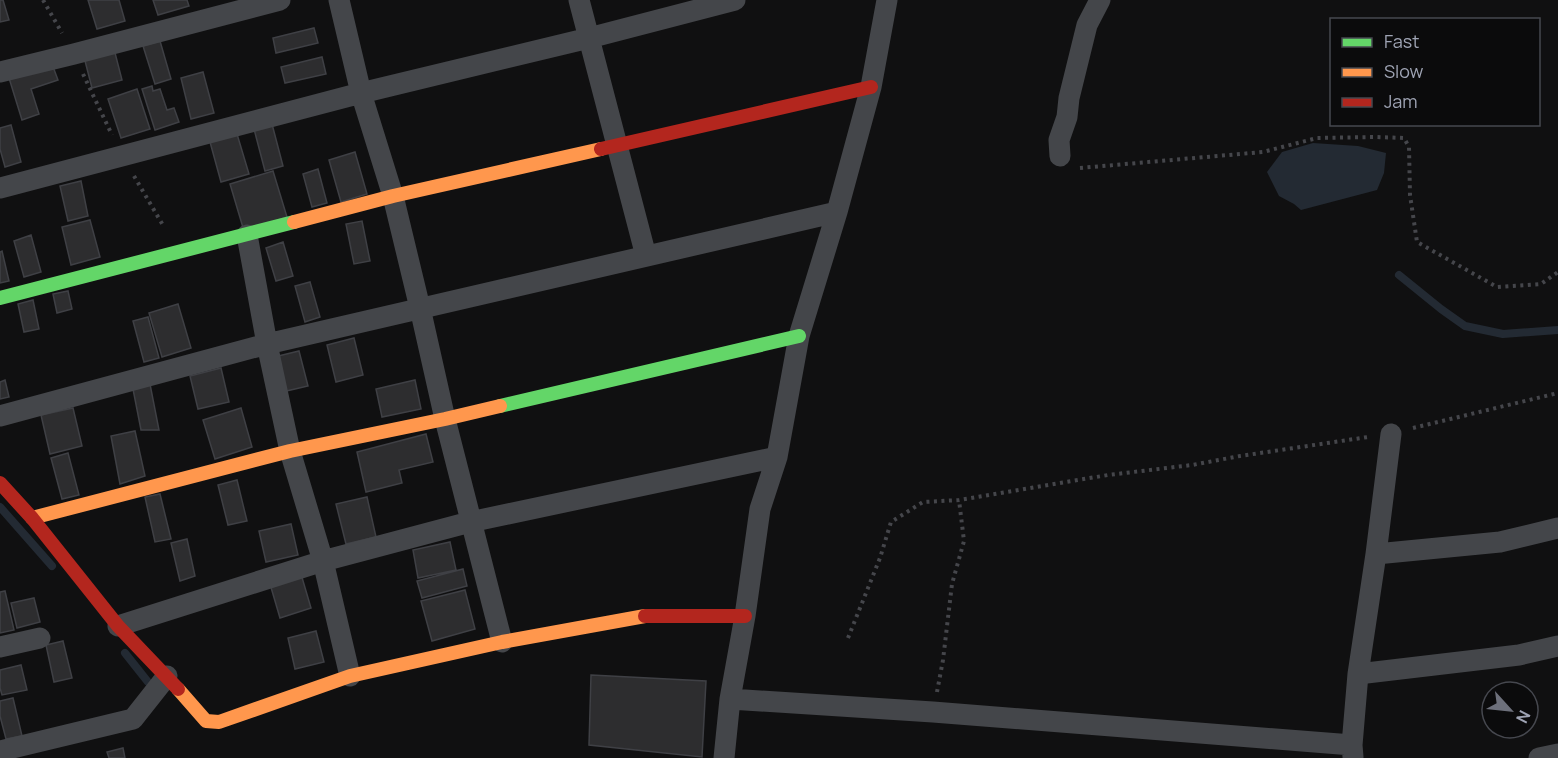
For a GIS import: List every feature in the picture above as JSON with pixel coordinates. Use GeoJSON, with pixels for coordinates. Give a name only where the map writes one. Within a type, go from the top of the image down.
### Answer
{"type":"FeatureCollection","features":[{"type":"Feature","properties":{"kind":"street"},"geometry":{"type":"LineString","coordinates":[[0,72],[280,0]]}},
{"type":"Feature","properties":{"kind":"street"},"geometry":{"type":"LineString","coordinates":[[339,0],[361,93],[393,196],[470,522],[502,642]]}},
{"type":"Feature","properties":{"kind":"street"},"geometry":{"type":"LineString","coordinates":[[579,0],[646,256]]}},
{"type":"Feature","properties":{"kind":"street"},"geometry":{"type":"LineString","coordinates":[[0,188],[361,93],[735,0]]}},
{"type":"Feature","properties":{"kind":"street"},"geometry":{"type":"LineString","coordinates":[[724,758],[730,699],[760,509],[777,457],[799,336],[837,212],[871,87],[887,0]]}},
{"type":"Feature","properties":{"kind":"street"},"geometry":{"type":"LineString","coordinates":[[1060,156],[1059,140],[1067,117],[1069,98],[1087,25],[1100,0]]}},
{"type":"Feature","properties":{"kind":"street"},"geometry":{"type":"LineString","coordinates":[[0,298],[393,196],[871,87]]}},
{"type":"Feature","properties":{"kind":"street"},"geometry":{"type":"LineString","coordinates":[[0,416],[267,345],[837,212]]}},
{"type":"Feature","properties":{"kind":"street"},"geometry":{"type":"LineString","coordinates":[[247,235],[267,345],[290,451],[323,561],[350,675]]}},
{"type":"Feature","properties":{"kind":"street"},"geometry":{"type":"LineString","coordinates":[[32,518],[290,451],[445,419],[799,336]]}},
{"type":"Feature","properties":{"kind":"street"},"geometry":{"type":"LineString","coordinates":[[730,699],[933,712],[1352,752],[1358,674],[1391,434]]}},
{"type":"Feature","properties":{"kind":"street"},"geometry":{"type":"LineString","coordinates":[[118,626],[323,561],[470,522],[777,457]]}},
{"type":"Feature","properties":{"kind":"street"},"geometry":{"type":"LineString","coordinates":[[0,483],[32,518],[118,626],[167,676],[206,721],[219,722],[350,675],[502,642],[647,616],[744,615]]}},
{"type":"Feature","properties":{"kind":"street"},"geometry":{"type":"LineString","coordinates":[[1376,554],[1500,542],[1558,528]]}},
{"type":"Feature","properties":{"kind":"street"},"geometry":{"type":"LineString","coordinates":[[0,646],[40,638]]}},
{"type":"Feature","properties":{"kind":"street"},"geometry":{"type":"LineString","coordinates":[[1358,674],[1520,656],[1558,646]]}},
{"type":"Feature","properties":{"kind":"street"},"geometry":{"type":"LineString","coordinates":[[0,752],[133,719],[167,676]]}},
{"type":"Feature","properties":{"kind":"street"},"geometry":{"type":"LineString","coordinates":[[1539,758],[1558,754]]}},
{"type":"Feature","properties":{"kind":"path"},"geometry":{"type":"LineString","coordinates":[[43,0],[74,54],[122,156],[178,251]]}},
{"type":"Feature","properties":{"kind":"path"},"geometry":{"type":"LineString","coordinates":[[1060,156],[1065,164],[1078,168],[1263,152],[1317,138],[1404,138],[1409,147],[1410,195],[1417,242],[1497,286],[1541,284],[1558,272]]}},
{"type":"Feature","properties":{"kind":"path"},"geometry":{"type":"LineString","coordinates":[[848,638],[880,558],[891,522],[923,502],[960,500],[1108,475],[1192,465],[1391,434],[1558,393]]}},
{"type":"Feature","properties":{"kind":"path"},"geometry":{"type":"LineString","coordinates":[[933,712],[943,660],[952,584],[964,542],[960,500]]}},
{"type":"Feature","properties":{"kind":"shaded area"},"geometry":{"type":"Polygon","coordinates":[[[1313,143],[1358,146],[1386,153],[1384,173],[1377,190],[1301,210],[1279,196],[1267,172],[1282,152],[1313,143]]]}},
{"type":"Feature","properties":{"kind":"building"},"geometry":{"type":"Polygon","coordinates":[[[0,0],[3,0],[9,20],[0,22],[0,0]]]}},
{"type":"Feature","properties":{"kind":"building"},"geometry":{"type":"Polygon","coordinates":[[[88,0],[119,0],[125,21],[97,29],[88,0]]]}},
{"type":"Feature","properties":{"kind":"building"},"geometry":{"type":"Polygon","coordinates":[[[153,0],[187,0],[189,6],[158,15],[153,0]]]}},
{"type":"Feature","properties":{"kind":"building"},"geometry":{"type":"Polygon","coordinates":[[[314,28],[318,43],[276,53],[273,38],[314,28]]]}},
{"type":"Feature","properties":{"kind":"building"},"geometry":{"type":"Polygon","coordinates":[[[160,41],[171,79],[155,84],[143,46],[160,41]]]}},
{"type":"Feature","properties":{"kind":"building"},"geometry":{"type":"Polygon","coordinates":[[[114,49],[122,80],[92,88],[84,57],[114,49]]]}},
{"type":"Feature","properties":{"kind":"building"},"geometry":{"type":"Polygon","coordinates":[[[322,57],[326,74],[285,83],[281,67],[322,57]]]}},
{"type":"Feature","properties":{"kind":"building"},"geometry":{"type":"Polygon","coordinates":[[[52,64],[58,80],[31,89],[39,114],[22,120],[9,78],[52,64]]]}},
{"type":"Feature","properties":{"kind":"building"},"geometry":{"type":"Polygon","coordinates":[[[203,72],[214,113],[191,119],[181,78],[203,72]]]}},
{"type":"Feature","properties":{"kind":"building"},"geometry":{"type":"Polygon","coordinates":[[[152,86],[153,91],[160,89],[167,110],[174,108],[179,122],[155,130],[142,89],[152,86]]]}},
{"type":"Feature","properties":{"kind":"building"},"geometry":{"type":"Polygon","coordinates":[[[137,89],[150,129],[121,138],[108,99],[137,89]]]}},
{"type":"Feature","properties":{"kind":"building"},"geometry":{"type":"Polygon","coordinates":[[[272,124],[283,166],[265,171],[254,129],[272,124]]]}},
{"type":"Feature","properties":{"kind":"building"},"geometry":{"type":"Polygon","coordinates":[[[11,125],[21,162],[5,167],[0,149],[0,128],[11,125]]]}},
{"type":"Feature","properties":{"kind":"building"},"geometry":{"type":"Polygon","coordinates":[[[237,134],[249,174],[221,182],[210,142],[237,134]]]}},
{"type":"Feature","properties":{"kind":"building"},"geometry":{"type":"Polygon","coordinates":[[[355,152],[367,194],[341,202],[329,160],[355,152]]]}},
{"type":"Feature","properties":{"kind":"building"},"geometry":{"type":"Polygon","coordinates":[[[318,169],[327,203],[312,207],[303,174],[318,169]]]}},
{"type":"Feature","properties":{"kind":"building"},"geometry":{"type":"Polygon","coordinates":[[[273,171],[287,217],[244,231],[230,184],[273,171]]]}},
{"type":"Feature","properties":{"kind":"building"},"geometry":{"type":"Polygon","coordinates":[[[81,181],[88,216],[68,221],[60,186],[81,181]]]}},
{"type":"Feature","properties":{"kind":"building"},"geometry":{"type":"Polygon","coordinates":[[[90,220],[100,257],[71,265],[62,227],[90,220]]]}},
{"type":"Feature","properties":{"kind":"building"},"geometry":{"type":"Polygon","coordinates":[[[362,221],[370,261],[354,264],[346,224],[362,221]]]}},
{"type":"Feature","properties":{"kind":"building"},"geometry":{"type":"Polygon","coordinates":[[[31,235],[41,272],[24,277],[14,241],[31,235]]]}},
{"type":"Feature","properties":{"kind":"building"},"geometry":{"type":"Polygon","coordinates":[[[283,242],[293,276],[276,281],[266,248],[283,242]]]}},
{"type":"Feature","properties":{"kind":"building"},"geometry":{"type":"Polygon","coordinates":[[[2,251],[9,281],[0,283],[0,252],[2,251]]]}},
{"type":"Feature","properties":{"kind":"building"},"geometry":{"type":"Polygon","coordinates":[[[310,282],[320,317],[305,322],[295,286],[310,282]]]}},
{"type":"Feature","properties":{"kind":"building"},"geometry":{"type":"Polygon","coordinates":[[[68,291],[72,309],[57,313],[53,294],[68,291]]]}},
{"type":"Feature","properties":{"kind":"building"},"geometry":{"type":"Polygon","coordinates":[[[33,300],[39,329],[24,332],[18,304],[33,300]]]}},
{"type":"Feature","properties":{"kind":"building"},"geometry":{"type":"Polygon","coordinates":[[[178,304],[191,348],[162,357],[149,313],[178,304]]]}},
{"type":"Feature","properties":{"kind":"building"},"geometry":{"type":"Polygon","coordinates":[[[148,317],[159,358],[144,362],[133,321],[148,317]]]}},
{"type":"Feature","properties":{"kind":"building"},"geometry":{"type":"Polygon","coordinates":[[[354,338],[363,375],[336,382],[327,345],[354,338]]]}},
{"type":"Feature","properties":{"kind":"building"},"geometry":{"type":"Polygon","coordinates":[[[299,351],[308,386],[282,392],[274,357],[299,351]]]}},
{"type":"Feature","properties":{"kind":"building"},"geometry":{"type":"Polygon","coordinates":[[[221,368],[229,402],[198,409],[190,376],[221,368]]]}},
{"type":"Feature","properties":{"kind":"building"},"geometry":{"type":"Polygon","coordinates":[[[5,380],[9,397],[0,399],[0,382],[5,380]]]}},
{"type":"Feature","properties":{"kind":"building"},"geometry":{"type":"Polygon","coordinates":[[[415,380],[421,409],[382,417],[376,389],[415,380]]]}},
{"type":"Feature","properties":{"kind":"building"},"geometry":{"type":"Polygon","coordinates":[[[132,384],[150,384],[159,430],[141,430],[132,384]]]}},
{"type":"Feature","properties":{"kind":"building"},"geometry":{"type":"Polygon","coordinates":[[[73,408],[82,446],[50,454],[41,415],[73,408]]]}},
{"type":"Feature","properties":{"kind":"building"},"geometry":{"type":"Polygon","coordinates":[[[241,408],[252,447],[215,459],[203,420],[241,408]]]}},
{"type":"Feature","properties":{"kind":"building"},"geometry":{"type":"Polygon","coordinates":[[[135,431],[145,476],[120,484],[111,436],[135,431]]]}},
{"type":"Feature","properties":{"kind":"building"},"geometry":{"type":"Polygon","coordinates":[[[426,434],[433,462],[399,470],[402,483],[366,492],[357,452],[426,434]]]}},
{"type":"Feature","properties":{"kind":"building"},"geometry":{"type":"Polygon","coordinates":[[[68,453],[79,495],[62,499],[51,458],[68,453]]]}},
{"type":"Feature","properties":{"kind":"building"},"geometry":{"type":"Polygon","coordinates":[[[237,480],[247,521],[228,525],[218,485],[237,480]]]}},
{"type":"Feature","properties":{"kind":"building"},"geometry":{"type":"Polygon","coordinates":[[[160,494],[171,539],[155,542],[145,497],[160,494]]]}},
{"type":"Feature","properties":{"kind":"building"},"geometry":{"type":"Polygon","coordinates":[[[367,497],[376,537],[346,544],[336,504],[367,497]]]}},
{"type":"Feature","properties":{"kind":"building"},"geometry":{"type":"Polygon","coordinates":[[[291,524],[298,555],[266,562],[259,531],[291,524]]]}},
{"type":"Feature","properties":{"kind":"building"},"geometry":{"type":"Polygon","coordinates":[[[187,539],[195,576],[180,581],[171,543],[187,539]]]}},
{"type":"Feature","properties":{"kind":"building"},"geometry":{"type":"Polygon","coordinates":[[[450,542],[456,570],[418,578],[413,550],[450,542]]]}},
{"type":"Feature","properties":{"kind":"building"},"geometry":{"type":"Polygon","coordinates":[[[463,569],[467,586],[422,598],[417,581],[463,569]]]}},
{"type":"Feature","properties":{"kind":"building"},"geometry":{"type":"Polygon","coordinates":[[[301,574],[311,608],[280,618],[270,584],[301,574]]]}},
{"type":"Feature","properties":{"kind":"building"},"geometry":{"type":"Polygon","coordinates":[[[465,590],[475,629],[432,641],[421,601],[465,590]]]}},
{"type":"Feature","properties":{"kind":"building"},"geometry":{"type":"Polygon","coordinates":[[[5,591],[14,630],[0,633],[0,592],[5,591]]]}},
{"type":"Feature","properties":{"kind":"building"},"geometry":{"type":"Polygon","coordinates":[[[34,598],[40,622],[17,628],[11,603],[34,598]]]}},
{"type":"Feature","properties":{"kind":"building"},"geometry":{"type":"Polygon","coordinates":[[[316,631],[324,662],[295,669],[288,638],[316,631]]]}},
{"type":"Feature","properties":{"kind":"building"},"geometry":{"type":"Polygon","coordinates":[[[63,641],[72,678],[54,682],[46,645],[63,641]]]}},
{"type":"Feature","properties":{"kind":"building"},"geometry":{"type":"Polygon","coordinates":[[[21,665],[27,690],[2,695],[0,670],[21,665]]]}},
{"type":"Feature","properties":{"kind":"building"},"geometry":{"type":"Polygon","coordinates":[[[591,675],[706,681],[702,757],[589,745],[591,675]]]}},
{"type":"Feature","properties":{"kind":"building"},"geometry":{"type":"Polygon","coordinates":[[[13,698],[22,736],[6,739],[0,716],[0,701],[13,698]]]}},
{"type":"Feature","properties":{"kind":"building"},"geometry":{"type":"Polygon","coordinates":[[[123,748],[125,758],[109,758],[107,752],[123,748]]]}},
{"type":"Feature","properties":{"kind":"waterway"},"geometry":{"type":"LineString","coordinates":[[1399,275],[1465,326],[1503,334],[1558,330]]}},
{"type":"Feature","properties":{"kind":"waterway"},"geometry":{"type":"LineString","coordinates":[[0,507],[52,566]]}},
{"type":"Feature","properties":{"kind":"waterway"},"geometry":{"type":"LineString","coordinates":[[125,653],[148,682]]}},
{"type":"Feature","properties":{"kind":"traffic: fast"},"geometry":{"type":"LineString","coordinates":[[0,298],[294,222]]}},
{"type":"Feature","properties":{"kind":"traffic: fast"},"geometry":{"type":"LineString","coordinates":[[500,406],[799,336]]}},
{"type":"Feature","properties":{"kind":"traffic: slow"},"geometry":{"type":"LineString","coordinates":[[294,222],[393,196],[601,149]]}},
{"type":"Feature","properties":{"kind":"traffic: slow"},"geometry":{"type":"LineString","coordinates":[[32,518],[290,451],[500,406]]}},
{"type":"Feature","properties":{"kind":"traffic: slow"},"geometry":{"type":"LineString","coordinates":[[178,689],[206,721],[219,722],[350,676],[502,642],[645,616]]}},
{"type":"Feature","properties":{"kind":"traffic: jam"},"geometry":{"type":"LineString","coordinates":[[601,149],[871,87]]}},
{"type":"Feature","properties":{"kind":"traffic: jam"},"geometry":{"type":"LineString","coordinates":[[0,483],[32,518],[118,626],[178,689]]}},
{"type":"Feature","properties":{"kind":"traffic: jam"},"geometry":{"type":"LineString","coordinates":[[645,616],[745,616]]}}]}
